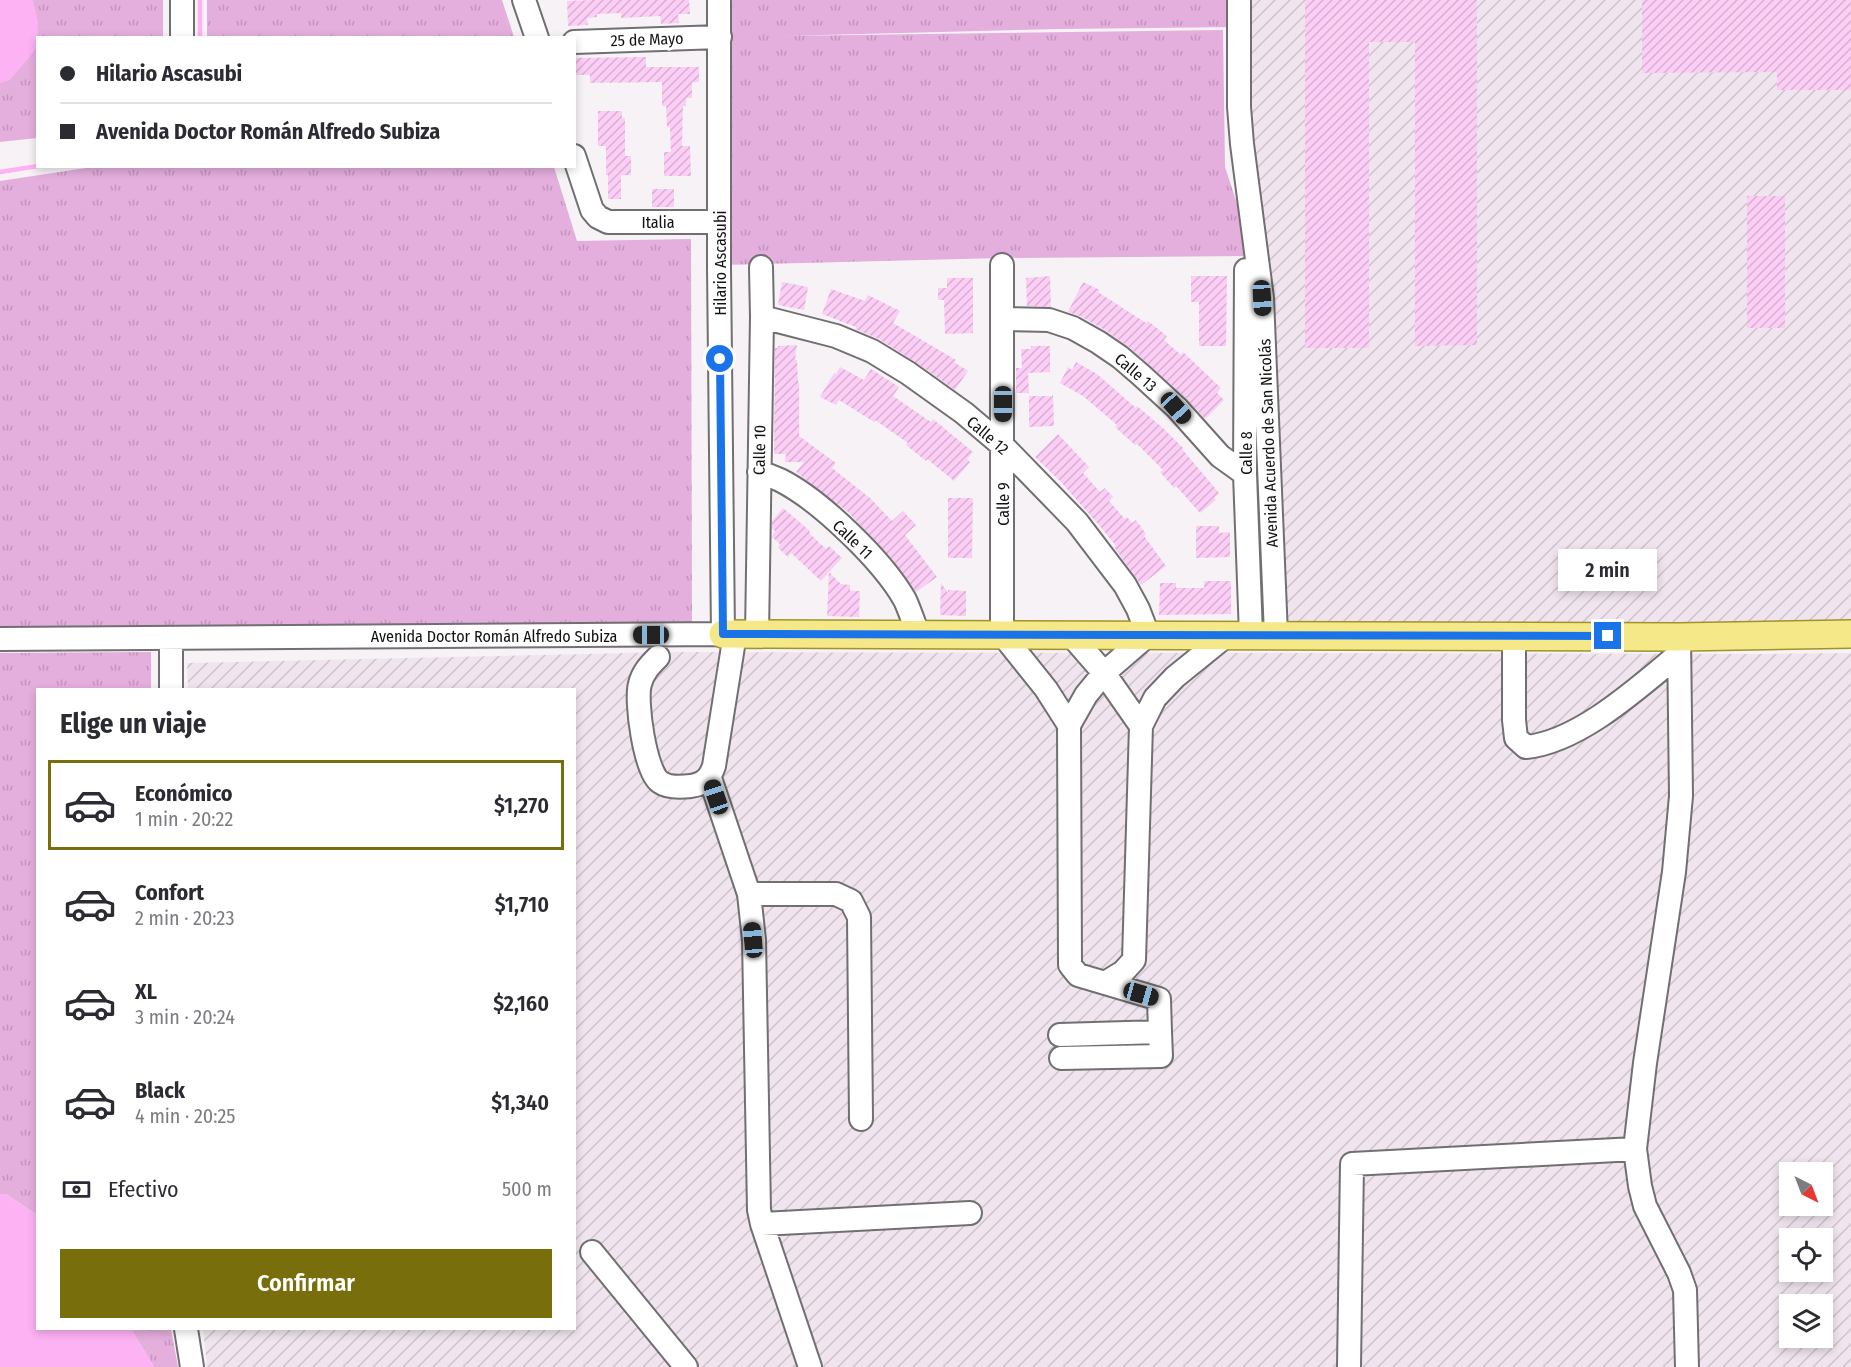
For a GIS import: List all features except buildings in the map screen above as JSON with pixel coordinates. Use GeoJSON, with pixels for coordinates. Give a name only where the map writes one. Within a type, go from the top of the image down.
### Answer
{"type":"FeatureCollection","features":[{"type":"Feature","properties":{"kind":"main road","name":"Avenida Doctor Román Alfredo Subiza"},"geometry":{"type":"LineString","coordinates":[[738,634],[1514,636],[1679,645],[1851,634]]}},
{"type":"Feature","properties":{"kind":"street"},"geometry":{"type":"LineString","coordinates":[[182,0],[182,36]]}},
{"type":"Feature","properties":{"kind":"street"},"geometry":{"type":"LineString","coordinates":[[524,0],[536,36]]}},
{"type":"Feature","properties":{"kind":"street","name":"Hilario Ascasubi"},"geometry":{"type":"LineString","coordinates":[[719,0],[719,222],[738,634]]}},
{"type":"Feature","properties":{"kind":"street","name":"Avenida Acuerdo de San Nicolás"},"geometry":{"type":"LineString","coordinates":[[1239,0],[1239,106],[1262,298],[1251,635]]}},
{"type":"Feature","properties":{"kind":"street","name":"25 de Mayo"},"geometry":{"type":"LineString","coordinates":[[576,42],[720,37]]}},
{"type":"Feature","properties":{"kind":"street","name":"Italia"},"geometry":{"type":"LineString","coordinates":[[576,162],[591,210],[608,222],[719,222]]}},
{"type":"Feature","properties":{"kind":"street","name":"Calle 9"},"geometry":{"type":"LineString","coordinates":[[1002,265],[1002,634]]}},
{"type":"Feature","properties":{"kind":"street","name":"Calle 10"},"geometry":{"type":"LineString","coordinates":[[738,634],[759,472],[762,317],[760,267]]}},
{"type":"Feature","properties":{"kind":"street","name":"Calle 8"},"geometry":{"type":"LineString","coordinates":[[1246,270],[1245,474],[1251,635]]}},
{"type":"Feature","properties":{"kind":"street","name":"Calle 12"},"geometry":{"type":"LineString","coordinates":[[762,317],[836,336],[872,351],[908,372],[1003,446],[1077,522],[1113,567],[1138,609],[1148,635]]}},
{"type":"Feature","properties":{"kind":"street","name":"Calle 13"},"geometry":{"type":"LineString","coordinates":[[1003,319],[1049,320],[1073,328],[1098,342],[1141,375],[1176,408],[1220,456],[1245,474]]}},
{"type":"Feature","properties":{"kind":"street","name":"Calle 11"},"geometry":{"type":"LineString","coordinates":[[759,472],[781,480],[796,490],[822,509],[856,540],[881,567],[904,599],[918,634]]}},
{"type":"Feature","properties":{"kind":"street"},"geometry":{"type":"LineString","coordinates":[[738,634],[710,778],[749,894],[753,940],[759,1210],[810,1367]]}},
{"type":"Feature","properties":{"kind":"street","name":"Avenida Doctor Román Alfredo Subiza"},"geometry":{"type":"LineString","coordinates":[[0,639],[738,634]]}},
{"type":"Feature","properties":{"kind":"street"},"geometry":{"type":"LineString","coordinates":[[1002,634],[1046,689],[1069,725]]}},
{"type":"Feature","properties":{"kind":"street"},"geometry":{"type":"LineString","coordinates":[[1071,634],[1104,673],[1141,726]]}},
{"type":"Feature","properties":{"kind":"street"},"geometry":{"type":"LineString","coordinates":[[1061,1058],[1161,1056],[1159,999],[1078,975],[1070,965],[1069,725],[1086,695],[1104,673],[1148,635]]}},
{"type":"Feature","properties":{"kind":"street"},"geometry":{"type":"LineString","coordinates":[[1105,983],[1123,972],[1134,960],[1141,726],[1155,699],[1175,677],[1251,635]]}},
{"type":"Feature","properties":{"kind":"street"},"geometry":{"type":"LineString","coordinates":[[1514,636],[1514,720],[1516,738],[1526,747],[1539,746],[1579,729],[1630,694],[1679,645]]}},
{"type":"Feature","properties":{"kind":"street"},"geometry":{"type":"LineString","coordinates":[[171,638],[171,688]]}},
{"type":"Feature","properties":{"kind":"street"},"geometry":{"type":"LineString","coordinates":[[1679,645],[1682,796],[1674,872],[1645,1063],[1635,1149],[1645,1206],[1679,1273],[1685,1290],[1687,1367]]}},
{"type":"Feature","properties":{"kind":"street"},"geometry":{"type":"LineString","coordinates":[[658,657],[646,669],[639,685],[642,741],[650,767],[658,781],[667,785],[681,787],[698,784],[710,778]]}},
{"type":"Feature","properties":{"kind":"street"},"geometry":{"type":"LineString","coordinates":[[749,894],[836,894],[851,901],[859,917],[861,1119]]}},
{"type":"Feature","properties":{"kind":"street"},"geometry":{"type":"LineString","coordinates":[[1060,1035],[1160,1032]]}},
{"type":"Feature","properties":{"kind":"street"},"geometry":{"type":"LineString","coordinates":[[1349,1367],[1352,1164],[1635,1149]]}},
{"type":"Feature","properties":{"kind":"street"},"geometry":{"type":"LineString","coordinates":[[762,1224],[970,1214]]}},
{"type":"Feature","properties":{"kind":"street"},"geometry":{"type":"LineString","coordinates":[[592,1252],[686,1367]]}},
{"type":"Feature","properties":{"kind":"street"},"geometry":{"type":"LineString","coordinates":[[186,1330],[192,1367]]}},
{"type":"Feature","properties":{"kind":"shaded area"},"geometry":{"type":"Polygon","coordinates":[[[0,0],[33,0],[38,22],[36,49],[10,80],[0,83],[0,0]]]}},
{"type":"Feature","properties":{"kind":"shaded area"},"geometry":{"type":"Polygon","coordinates":[[[1239,0],[1851,0],[1851,634],[1276,635],[1239,0]]]}},
{"type":"Feature","properties":{"kind":"shaded area"},"geometry":{"type":"Polygon","coordinates":[[[671,652],[1851,653],[1851,1367],[207,1367],[203,1330],[576,1330],[576,688],[188,688],[187,663],[671,652]]]}},
{"type":"Feature","properties":{"kind":"shaded area"},"geometry":{"type":"Polygon","coordinates":[[[0,1194],[6,1194],[36,1214],[36,1330],[132,1330],[154,1367],[0,1367],[0,1194]]]}},
{"type":"Feature","properties":{"kind":"green space"},"geometry":{"type":"Polygon","coordinates":[[[0,0],[163,0],[163,36],[36,36],[36,138],[0,142],[0,0]]]}},
{"type":"Feature","properties":{"kind":"green space"},"geometry":{"type":"Polygon","coordinates":[[[207,0],[502,0],[514,36],[207,36],[207,0]]]}},
{"type":"Feature","properties":{"kind":"green space"},"geometry":{"type":"Polygon","coordinates":[[[719,0],[1239,0],[1239,27],[783,36],[1223,30],[1225,167],[1244,225],[1248,256],[1002,258],[721,265],[719,0]]]}},
{"type":"Feature","properties":{"kind":"green space"},"geometry":{"type":"Polygon","coordinates":[[[86,168],[554,168],[577,241],[691,239],[692,627],[0,632],[0,181],[86,168]]]}},
{"type":"Feature","properties":{"kind":"green space"},"geometry":{"type":"Polygon","coordinates":[[[151,652],[151,688],[36,688],[36,1214],[6,1194],[0,1194],[0,653],[151,652]]]}},
{"type":"Feature","properties":{"kind":"green space"},"geometry":{"type":"Polygon","coordinates":[[[132,1330],[171,1330],[178,1367],[154,1367],[132,1330]]]}},
{"type":"Feature","properties":{"kind":"waterway"},"geometry":{"type":"LineString","coordinates":[[200,0],[200,36]]}},
{"type":"Feature","properties":{"kind":"waterway"},"geometry":{"type":"LineString","coordinates":[[0,172],[36,166]]}},
{"type":"Feature","properties":{"kind":"route"},"geometry":{"type":"LineString","coordinates":[[720,359],[723,634],[1608,636]]}}]}
